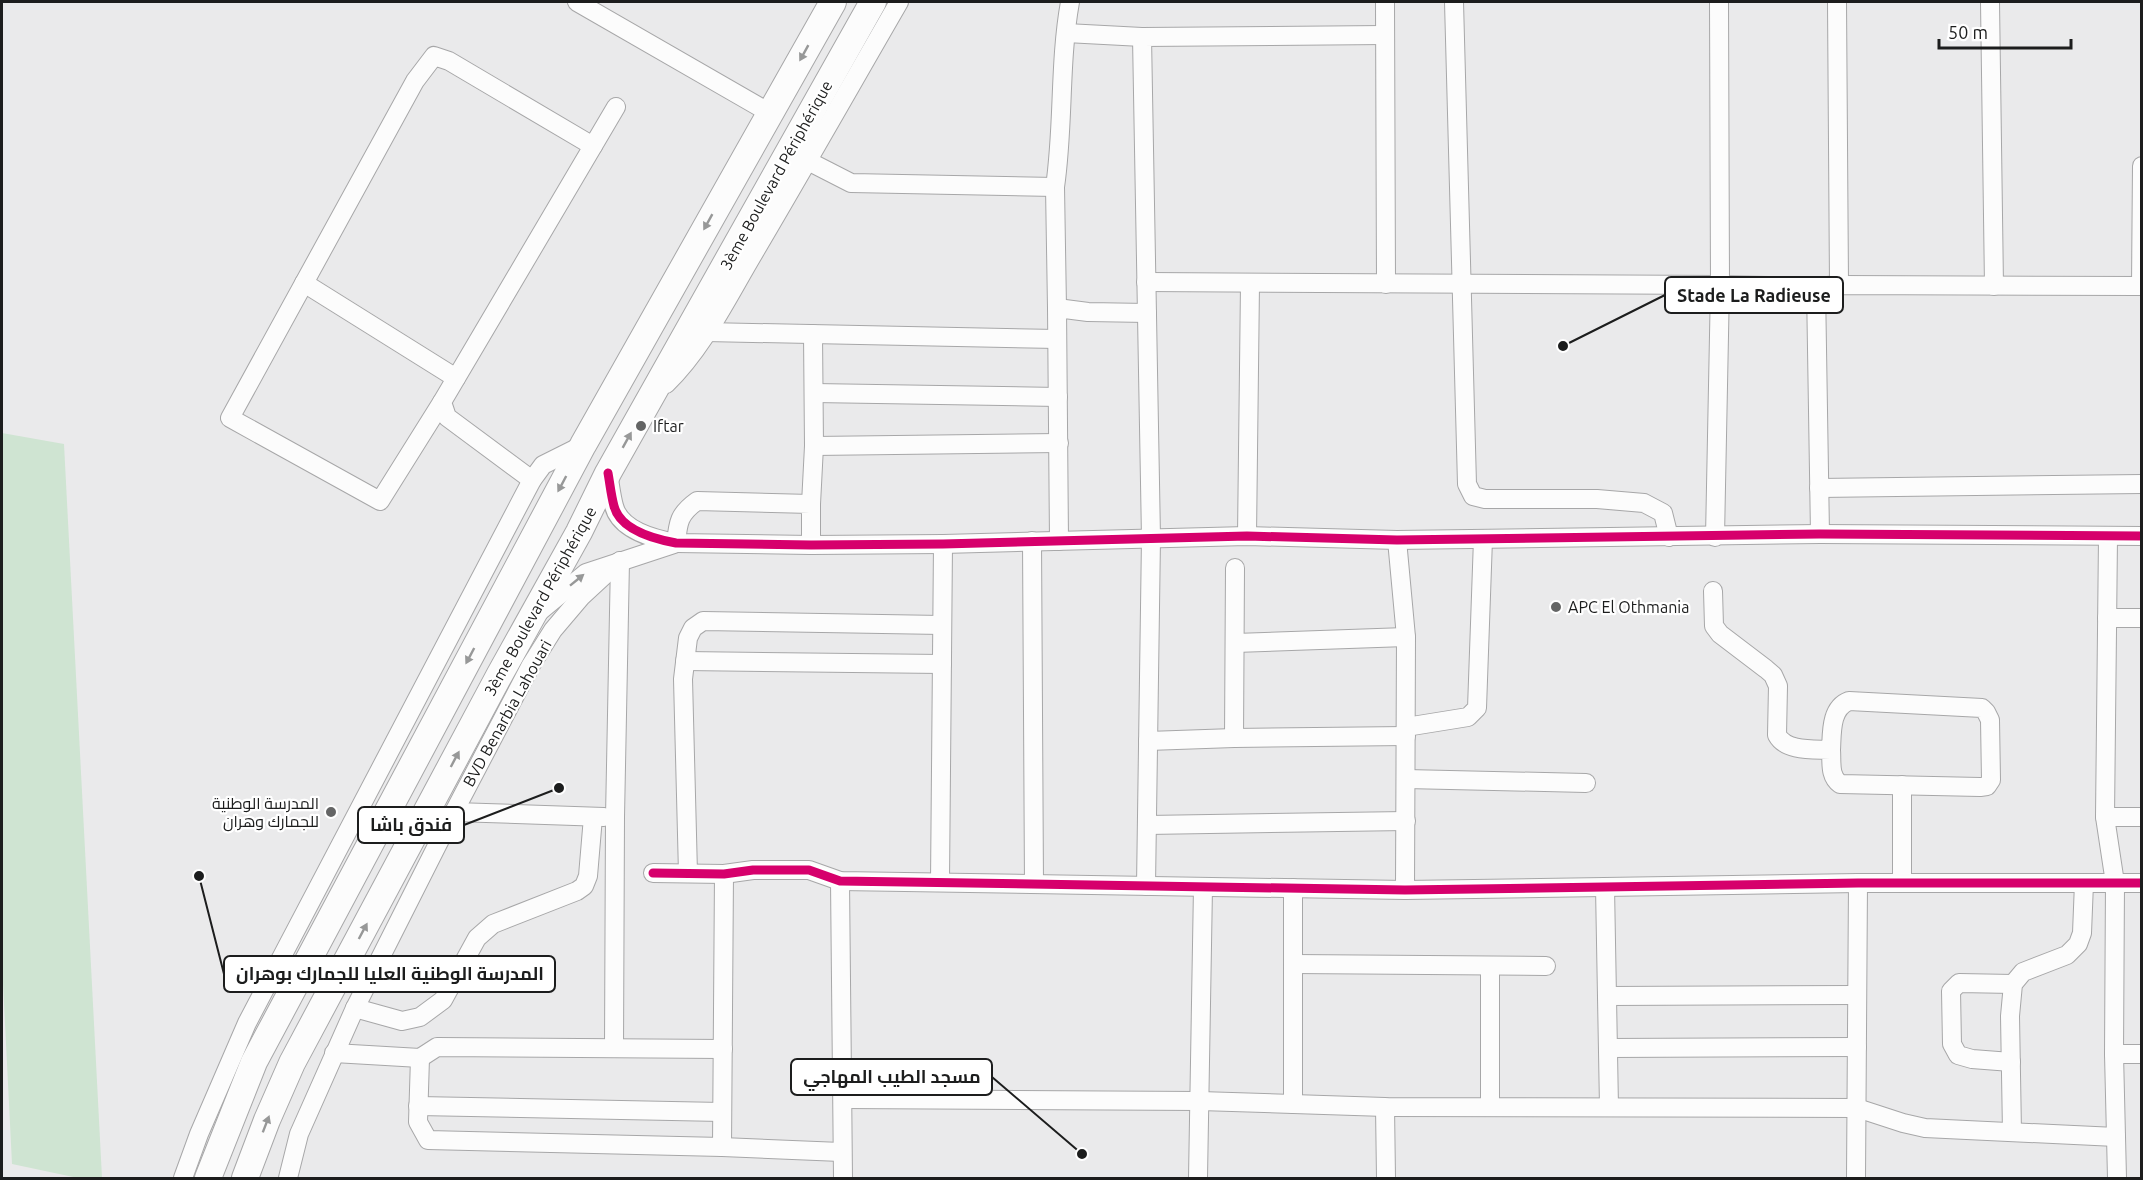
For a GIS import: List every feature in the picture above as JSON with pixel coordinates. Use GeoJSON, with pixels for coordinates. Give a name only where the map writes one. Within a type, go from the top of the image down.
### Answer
{"type":"FeatureCollection","features":[{"type":"Feature","properties":{"kind":"highway","name":"3ème Boulevard Périphérique"},"geometry":{"type":"LineString","coordinates":[[208,1179],[254,1062],[583,445],[832,2]]}},
{"type":"Feature","properties":{"kind":"highway","name":"3ème Boulevard Périphérique"},"geometry":{"type":"LineString","coordinates":[[245,1179],[292,1063],[579,532],[608,473],[873,2]]}},
{"type":"Feature","properties":{"kind":"street"},"geometry":{"type":"LineString","coordinates":[[577,2],[770,113]]}},
{"type":"Feature","properties":{"kind":"street"},"geometry":{"type":"LineString","coordinates":[[650,400],[680,370],[706,332],[899,2]]}},
{"type":"Feature","properties":{"kind":"street"},"geometry":{"type":"LineString","coordinates":[[1059,541],[1055,187],[1062,67],[1070,2]]}},
{"type":"Feature","properties":{"kind":"street"},"geometry":{"type":"LineString","coordinates":[[1384,2],[1386,284]]}},
{"type":"Feature","properties":{"kind":"street"},"geometry":{"type":"LineString","coordinates":[[1454,2],[1467,484],[1473,496],[1485,499],[1597,499],[1644,503],[1663,513],[1669,537]]}},
{"type":"Feature","properties":{"kind":"street"},"geometry":{"type":"LineString","coordinates":[[1715,537],[1720,285],[1719,2]]}},
{"type":"Feature","properties":{"kind":"street"},"geometry":{"type":"LineString","coordinates":[[1837,2],[1839,285]]}},
{"type":"Feature","properties":{"kind":"street"},"geometry":{"type":"LineString","coordinates":[[1990,2],[1994,285]]}},
{"type":"Feature","properties":{"kind":"street"},"geometry":{"type":"LineString","coordinates":[[1066,33],[1142,37],[1385,35]]}},
{"type":"Feature","properties":{"kind":"street"},"geometry":{"type":"LineString","coordinates":[[1142,37],[1151,538],[1146,886]]}},
{"type":"Feature","properties":{"kind":"street"},"geometry":{"type":"LineString","coordinates":[[592,146],[449,61],[434,57],[414,81],[230,418],[380,501],[442,402],[616,107]]}},
{"type":"Feature","properties":{"kind":"street"},"geometry":{"type":"LineString","coordinates":[[808,161],[851,183],[1055,187]]}},
{"type":"Feature","properties":{"kind":"street"},"geometry":{"type":"LineString","coordinates":[[1146,282],[1816,287],[1839,285],[2141,286],[2142,166]]}},
{"type":"Feature","properties":{"kind":"street"},"geometry":{"type":"LineString","coordinates":[[304,283],[456,378]]}},
{"type":"Feature","properties":{"kind":"street"},"geometry":{"type":"LineString","coordinates":[[1247,536],[1250,284]]}},
{"type":"Feature","properties":{"kind":"street"},"geometry":{"type":"LineString","coordinates":[[1816,287],[1820,534]]}},
{"type":"Feature","properties":{"kind":"street"},"geometry":{"type":"LineString","coordinates":[[1057,308],[1088,312],[1147,312]]}},
{"type":"Feature","properties":{"kind":"street"},"geometry":{"type":"LineString","coordinates":[[706,332],[1057,339]]}},
{"type":"Feature","properties":{"kind":"street"},"geometry":{"type":"LineString","coordinates":[[811,545],[814,446],[813,334]]}},
{"type":"Feature","properties":{"kind":"street"},"geometry":{"type":"LineString","coordinates":[[814,393],[1058,397]]}},
{"type":"Feature","properties":{"kind":"street"},"geometry":{"type":"LineString","coordinates":[[442,402],[447,417],[532,480]]}},
{"type":"Feature","properties":{"kind":"street"},"geometry":{"type":"LineString","coordinates":[[814,446],[1059,442]]}},
{"type":"Feature","properties":{"kind":"street"},"geometry":{"type":"LineString","coordinates":[[183,1179],[203,1124],[247,1023],[532,480],[543,465],[583,445]]}},
{"type":"Feature","properties":{"kind":"street"},"geometry":{"type":"LineString","coordinates":[[608,473],[614,509],[629,527],[656,539],[675,543],[944,544],[1247,536],[1396,540],[1820,534],[2142,536]]}},
{"type":"Feature","properties":{"kind":"street"},"geometry":{"type":"LineString","coordinates":[[1819,488],[2142,484]]}},
{"type":"Feature","properties":{"kind":"street"},"geometry":{"type":"LineString","coordinates":[[675,543],[678,524],[686,510],[697,501],[812,504]]}},
{"type":"Feature","properties":{"kind":"street"},"geometry":{"type":"LineString","coordinates":[[2108,537],[2105,817],[2115,883],[2114,1054],[2117,1179]]}},
{"type":"Feature","properties":{"kind":"street"},"geometry":{"type":"LineString","coordinates":[[1148,741],[1406,732],[1468,717],[1477,708],[1483,539]]}},
{"type":"Feature","properties":{"kind":"street"},"geometry":{"type":"LineString","coordinates":[[1396,540],[1406,637],[1405,891]]}},
{"type":"Feature","properties":{"kind":"street"},"geometry":{"type":"LineString","coordinates":[[1032,541],[1034,884]]}},
{"type":"Feature","properties":{"kind":"street"},"geometry":{"type":"LineString","coordinates":[[532,617],[586,573],[675,543]]}},
{"type":"Feature","properties":{"kind":"street"},"geometry":{"type":"LineString","coordinates":[[940,882],[944,544]]}},
{"type":"Feature","properties":{"kind":"street"},"geometry":{"type":"LineString","coordinates":[[614,1048],[615,817],[620,561]]}},
{"type":"Feature","properties":{"kind":"street","name":"BVD Benarbia Lahouari"},"geometry":{"type":"LineString","coordinates":[[288,1179],[299,1134],[355,1008],[531,665],[553,630],[581,597],[620,561]]}},
{"type":"Feature","properties":{"kind":"street"},"geometry":{"type":"LineString","coordinates":[[1234,738],[1235,568]]}},
{"type":"Feature","properties":{"kind":"street"},"geometry":{"type":"LineString","coordinates":[[1713,591],[1714,626],[1720,634],[1773,675],[1778,686],[1777,735],[1780,740],[1787,746],[1831,750]]}},
{"type":"Feature","properties":{"kind":"street"},"geometry":{"type":"LineString","coordinates":[[2107,618],[2142,618]]}},
{"type":"Feature","properties":{"kind":"street"},"geometry":{"type":"LineString","coordinates":[[688,873],[683,679],[688,638],[693,628],[703,621],[942,625]]}},
{"type":"Feature","properties":{"kind":"street"},"geometry":{"type":"LineString","coordinates":[[1235,643],[1406,637]]}},
{"type":"Feature","properties":{"kind":"street"},"geometry":{"type":"LineString","coordinates":[[685,661],[942,664]]}},
{"type":"Feature","properties":{"kind":"street"},"geometry":{"type":"LineString","coordinates":[[1849,701],[1982,708],[1989,720],[1991,780],[1988,786],[1980,787],[1840,784],[1832,775],[1831,750],[1834,717],[1844,703],[1849,701]]}},
{"type":"Feature","properties":{"kind":"street"},"geometry":{"type":"LineString","coordinates":[[1406,779],[1586,783]]}},
{"type":"Feature","properties":{"kind":"street"},"geometry":{"type":"LineString","coordinates":[[1902,785],[1902,883]]}},
{"type":"Feature","properties":{"kind":"street"},"geometry":{"type":"LineString","coordinates":[[454,812],[615,817]]}},
{"type":"Feature","properties":{"kind":"street"},"geometry":{"type":"LineString","coordinates":[[355,1008],[402,1021],[420,1017],[443,1000],[477,938],[493,924],[577,891],[584,886],[588,876],[593,817]]}},
{"type":"Feature","properties":{"kind":"street"},"geometry":{"type":"LineString","coordinates":[[2105,817],[2142,817]]}},
{"type":"Feature","properties":{"kind":"street"},"geometry":{"type":"LineString","coordinates":[[1147,825],[1406,821]]}},
{"type":"Feature","properties":{"kind":"street"},"geometry":{"type":"LineString","coordinates":[[653,873],[724,874],[753,870],[809,870],[840,881],[1405,891],[1858,883],[2142,883]]}},
{"type":"Feature","properties":{"kind":"street"},"geometry":{"type":"LineString","coordinates":[[722,1147],[724,874]]}},
{"type":"Feature","properties":{"kind":"street"},"geometry":{"type":"LineString","coordinates":[[840,881],[843,1179]]}},
{"type":"Feature","properties":{"kind":"street"},"geometry":{"type":"LineString","coordinates":[[1856,1179],[1858,883]]}},
{"type":"Feature","properties":{"kind":"street"},"geometry":{"type":"LineString","coordinates":[[2012,1132],[2010,1016],[2013,984],[2023,972],[2067,955],[2078,944],[2082,933],[2084,883]]}},
{"type":"Feature","properties":{"kind":"street"},"geometry":{"type":"LineString","coordinates":[[1198,1179],[1203,887]]}},
{"type":"Feature","properties":{"kind":"street"},"geometry":{"type":"LineString","coordinates":[[1605,887],[1609,1107]]}},
{"type":"Feature","properties":{"kind":"street"},"geometry":{"type":"LineString","coordinates":[[1293,888],[1293,1104]]}},
{"type":"Feature","properties":{"kind":"street"},"geometry":{"type":"LineString","coordinates":[[1293,964],[1546,966]]}},
{"type":"Feature","properties":{"kind":"street"},"geometry":{"type":"LineString","coordinates":[[1490,966],[1490,1107]]}},
{"type":"Feature","properties":{"kind":"street"},"geometry":{"type":"LineString","coordinates":[[2011,1062],[1972,1059],[1958,1055],[1952,1044],[1951,991],[1959,983],[2013,984]]}},
{"type":"Feature","properties":{"kind":"street"},"geometry":{"type":"LineString","coordinates":[[1607,996],[1857,995]]}},
{"type":"Feature","properties":{"kind":"street"},"geometry":{"type":"LineString","coordinates":[[334,1053],[420,1058],[437,1047],[723,1049]]}},
{"type":"Feature","properties":{"kind":"street"},"geometry":{"type":"LineString","coordinates":[[1608,1048],[1857,1047]]}},
{"type":"Feature","properties":{"kind":"street"},"geometry":{"type":"LineString","coordinates":[[2114,1054],[2142,1054]]}},
{"type":"Feature","properties":{"kind":"street"},"geometry":{"type":"LineString","coordinates":[[420,1058],[418,1122],[428,1140],[841,1152]]}},
{"type":"Feature","properties":{"kind":"street"},"geometry":{"type":"LineString","coordinates":[[843,1099],[1200,1101],[1385,1107],[1857,1108],[1925,1128],[2116,1137]]}},
{"type":"Feature","properties":{"kind":"street"},"geometry":{"type":"LineString","coordinates":[[418,1107],[722,1112]]}},
{"type":"Feature","properties":{"kind":"street"},"geometry":{"type":"LineString","coordinates":[[1385,1107],[1386,1179]]}},
{"type":"Feature","properties":{"kind":"green space"},"geometry":{"type":"Polygon","coordinates":[[[2,433],[64,444],[102,1178],[78,1178],[12,1164],[2,963],[2,433]]]}},
{"type":"Feature","properties":{"kind":"cycle path"},"geometry":{"type":"LineString","coordinates":[[608,473],[614,506],[623,521],[648,536],[676,543],[943,544],[1247,536],[1397,540],[1820,534],[2142,536]]}},
{"type":"Feature","properties":{"kind":"cycle path"},"geometry":{"type":"LineString","coordinates":[[653,873],[724,874],[753,870],[809,870],[840,881],[1405,890],[1858,883],[2142,883]]}},
{"type":"Feature","properties":{"kind":"place","name":"Stade La Radieuse"},"geometry":{"type":"Point","coordinates":[1563,346]}},
{"type":"Feature","properties":{"kind":"place","name":"Iftar"},"geometry":{"type":"Point","coordinates":[641,426]}},
{"type":"Feature","properties":{"kind":"place","name":"APC El Othmania"},"geometry":{"type":"Point","coordinates":[1556,607]}},
{"type":"Feature","properties":{"kind":"place","name":"فندق باشا"},"geometry":{"type":"Point","coordinates":[559,788]}},
{"type":"Feature","properties":{"kind":"place","name":"المدرسة الوطنية للجمارك وهران"},"geometry":{"type":"Point","coordinates":[331,812]}},
{"type":"Feature","properties":{"kind":"place","name":"المدرسة الوطنية العليا للجمارك بوهران"},"geometry":{"type":"Point","coordinates":[199,876]}},
{"type":"Feature","properties":{"kind":"place","name":"مسجد الطيب المهاجي"},"geometry":{"type":"Point","coordinates":[1082,1154]}}]}
